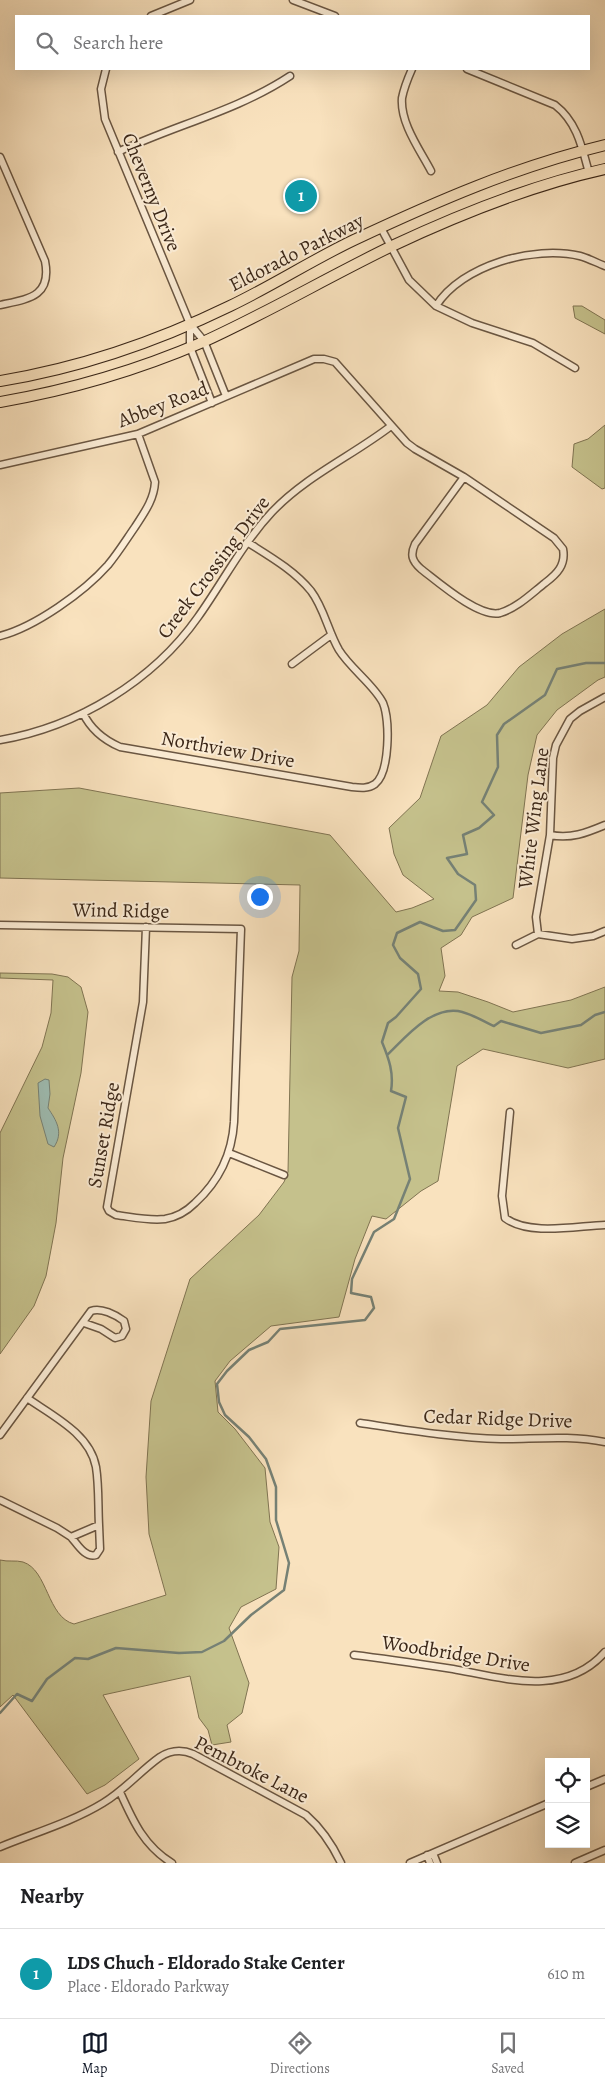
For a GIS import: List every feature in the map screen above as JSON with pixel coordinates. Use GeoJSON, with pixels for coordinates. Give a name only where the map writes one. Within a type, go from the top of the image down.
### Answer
{"type":"FeatureCollection","features":[{"type":"Feature","properties":{"kind":"main road","name":"Eldorado Parkway"},"geometry":{"type":"LineString","coordinates":[[0,381],[78,365],[190,324],[230,306],[381,228],[478,184],[583,150],[605,145]]}},
{"type":"Feature","properties":{"kind":"main road","name":"Eldorado Parkway"},"geometry":{"type":"LineString","coordinates":[[0,402],[90,382],[129,370],[204,342],[432,228],[502,200],[589,172],[605,169]]}},
{"type":"Feature","properties":{"kind":"street"},"geometry":{"type":"LineString","coordinates":[[153,15],[190,0]]}},
{"type":"Feature","properties":{"kind":"street"},"geometry":{"type":"LineString","coordinates":[[293,0],[331,15]]}},
{"type":"Feature","properties":{"kind":"street","name":"Cheverny Drive"},"geometry":{"type":"LineString","coordinates":[[106,70],[101,89],[105,119],[190,324],[204,342],[226,396]]}},
{"type":"Feature","properties":{"kind":"street"},"geometry":{"type":"LineString","coordinates":[[412,70],[405,87],[402,104],[410,130],[431,171]]}},
{"type":"Feature","properties":{"kind":"street"},"geometry":{"type":"LineString","coordinates":[[469,70],[555,105],[570,119],[583,150],[589,172]]}},
{"type":"Feature","properties":{"kind":"street"},"geometry":{"type":"LineString","coordinates":[[118,152],[147,138],[238,104],[274,87],[290,76]]}},
{"type":"Feature","properties":{"kind":"street"},"geometry":{"type":"LineString","coordinates":[[0,157],[45,261],[46,280],[39,293],[0,305]]}},
{"type":"Feature","properties":{"kind":"street"},"geometry":{"type":"LineString","coordinates":[[381,228],[409,280],[436,306],[472,323],[533,343],[575,368]]}},
{"type":"Feature","properties":{"kind":"street"},"geometry":{"type":"LineString","coordinates":[[436,306],[442,298],[470,275],[494,264],[519,257],[547,253],[572,255],[580,256],[605,266]]}},
{"type":"Feature","properties":{"kind":"street","name":"Cheverny Drive"},"geometry":{"type":"LineString","coordinates":[[190,324],[190,347],[212,403]]}},
{"type":"Feature","properties":{"kind":"street","name":"Abbey Road"},"geometry":{"type":"LineString","coordinates":[[0,465],[138,434],[314,359],[332,360],[391,426]]}},
{"type":"Feature","properties":{"kind":"street"},"geometry":{"type":"LineString","coordinates":[[391,426],[415,449],[464,477],[554,538],[564,548],[564,560],[555,575],[520,602],[498,614],[478,610],[421,569],[414,563],[412,556],[414,544],[464,477]]}},
{"type":"Feature","properties":{"kind":"street","name":"Creek Crossing Drive"},"geometry":{"type":"LineString","coordinates":[[0,740],[23,735],[83,714],[137,679],[176,646],[207,605],[247,542],[272,512],[296,489],[391,426]]}},
{"type":"Feature","properties":{"kind":"street"},"geometry":{"type":"LineString","coordinates":[[0,636],[26,626],[52,611],[100,572],[117,554],[149,506],[154,490],[155,482],[138,434]]}},
{"type":"Feature","properties":{"kind":"street"},"geometry":{"type":"LineString","coordinates":[[247,542],[281,564],[311,592],[331,635],[292,664]]}},
{"type":"Feature","properties":{"kind":"street","name":"Northview Drive"},"geometry":{"type":"LineString","coordinates":[[83,714],[98,734],[108,742],[120,747],[352,787],[367,787],[378,780],[381,775],[387,742],[386,712],[378,696],[347,661],[331,635]]}},
{"type":"Feature","properties":{"kind":"street","name":"White Wing Lane"},"geometry":{"type":"LineString","coordinates":[[538,934],[536,917],[550,835],[553,758],[556,744],[570,719],[605,697]]}},
{"type":"Feature","properties":{"kind":"street"},"geometry":{"type":"LineString","coordinates":[[550,835],[569,837],[580,835],[605,825]]}},
{"type":"Feature","properties":{"kind":"street","name":"Wind Ridge"},"geometry":{"type":"LineString","coordinates":[[0,924],[241,929]]}},
{"type":"Feature","properties":{"kind":"street","name":"Sunset Ridge"},"geometry":{"type":"LineString","coordinates":[[146,927],[143,1002],[107,1204],[108,1209],[116,1215],[152,1219],[166,1219],[179,1215],[192,1206],[208,1190],[219,1175],[229,1153],[234,1122],[241,929]]}},
{"type":"Feature","properties":{"kind":"street"},"geometry":{"type":"LineString","coordinates":[[516,945],[538,934],[572,939],[583,938],[605,931]]}},
{"type":"Feature","properties":{"kind":"street"},"geometry":{"type":"LineString","coordinates":[[510,1112],[502,1196],[505,1218],[512,1224],[544,1228],[605,1225]]}},
{"type":"Feature","properties":{"kind":"street"},"geometry":{"type":"LineString","coordinates":[[229,1153],[284,1175]]}},
{"type":"Feature","properties":{"kind":"street"},"geometry":{"type":"LineString","coordinates":[[0,1435],[91,1311],[97,1309],[122,1320],[126,1324],[126,1329],[122,1336],[115,1338],[101,1329],[84,1323]]}},
{"type":"Feature","properties":{"kind":"street"},"geometry":{"type":"LineString","coordinates":[[0,1500],[52,1525],[71,1537],[85,1553],[91,1556],[96,1556],[100,1549],[96,1468],[89,1448],[74,1432],[27,1398]]}},
{"type":"Feature","properties":{"kind":"street","name":"Cedar Ridge Drive"},"geometry":{"type":"LineString","coordinates":[[360,1423],[460,1437],[502,1439],[565,1437],[605,1442]]}},
{"type":"Feature","properties":{"kind":"street"},"geometry":{"type":"LineString","coordinates":[[71,1537],[99,1525]]}},
{"type":"Feature","properties":{"kind":"street","name":"Woodbridge Drive"},"geometry":{"type":"LineString","coordinates":[[354,1655],[401,1661],[504,1679],[537,1682],[572,1674],[594,1662],[605,1652]]}},
{"type":"Feature","properties":{"kind":"street","name":"Pembroke Lane"},"geometry":{"type":"LineString","coordinates":[[0,1846],[84,1813],[120,1792],[169,1752],[186,1752],[306,1815],[318,1824],[327,1836],[340,1863]]}},
{"type":"Feature","properties":{"kind":"street"},"geometry":{"type":"LineString","coordinates":[[590,1785],[605,1779]]}},
{"type":"Feature","properties":{"kind":"street"},"geometry":{"type":"LineString","coordinates":[[120,1792],[144,1840],[155,1851],[172,1863]]}},
{"type":"Feature","properties":{"kind":"street"},"geometry":{"type":"LineString","coordinates":[[410,1863],[545,1805]]}},
{"type":"Feature","properties":{"kind":"street"},"geometry":{"type":"LineString","coordinates":[[575,1863],[605,1850]]}},
{"type":"Feature","properties":{"kind":"street"},"geometry":{"type":"LineString","coordinates":[[430,1854],[430,1863]]}},
{"type":"Feature","properties":{"kind":"street"},"geometry":{"type":"LineString","coordinates":[[430,1854],[437,1863]]}},
{"type":"Feature","properties":{"kind":"shaded area"},"geometry":{"type":"Polygon","coordinates":[[[573,306],[582,306],[605,320],[605,334],[575,318],[573,306]]]}},
{"type":"Feature","properties":{"kind":"shaded area"},"geometry":{"type":"Polygon","coordinates":[[[605,425],[605,488],[602,489],[572,467],[574,444],[588,439],[605,425]]]}},
{"type":"Feature","properties":{"kind":"shaded area"},"geometry":{"type":"Polygon","coordinates":[[[605,609],[605,677],[557,710],[537,735],[528,775],[513,898],[472,917],[461,935],[441,948],[445,976],[439,991],[458,992],[513,1012],[571,1000],[605,987],[605,1059],[568,1068],[483,1049],[457,1066],[438,1181],[421,1191],[386,1219],[372,1216],[355,1259],[339,1317],[271,1326],[230,1361],[215,1381],[218,1412],[235,1429],[265,1468],[270,1522],[279,1547],[276,1589],[241,1607],[229,1628],[249,1683],[242,1713],[227,1725],[231,1742],[212,1745],[208,1730],[199,1718],[190,1676],[103,1695],[139,1759],[105,1785],[87,1794],[13,1695],[0,1707],[0,1560],[20,1561],[31,1567],[38,1574],[58,1612],[65,1620],[74,1624],[166,1595],[149,1534],[146,1477],[151,1401],[190,1279],[259,1215],[284,1182],[288,1172],[292,977],[299,951],[300,885],[0,878],[0,793],[79,788],[330,835],[396,912],[412,908],[434,899],[403,875],[394,854],[389,828],[420,798],[441,736],[487,705],[519,667],[562,634],[605,609]]]}},
{"type":"Feature","properties":{"kind":"shaded area"},"geometry":{"type":"Polygon","coordinates":[[[0,973],[52,974],[68,977],[81,987],[88,1012],[81,1073],[63,1158],[56,1223],[46,1276],[34,1306],[0,1354],[0,1133],[42,1047],[51,1013],[53,980],[0,978],[0,973]]]}},
{"type":"Feature","properties":{"kind":"water"},"geometry":{"type":"Polygon","coordinates":[[[45,1079],[49,1080],[48,1108],[59,1131],[54,1147],[48,1144],[40,1116],[38,1083],[45,1079]]]}},
{"type":"Feature","properties":{"kind":"waterway"},"geometry":{"type":"LineString","coordinates":[[0,1713],[17,1694],[32,1701],[47,1679],[75,1658],[88,1659],[116,1648],[179,1653],[202,1652],[224,1641],[251,1615],[284,1590],[289,1563],[276,1520],[276,1487],[266,1459],[249,1437],[225,1415],[219,1402],[217,1384],[227,1371],[249,1350],[268,1342],[280,1329],[365,1320],[374,1308],[371,1297],[351,1293],[352,1279],[374,1232],[394,1219],[410,1179],[398,1128],[406,1097],[391,1091],[392,1078],[390,1066],[382,1042],[388,1023],[396,1017],[421,989],[418,974],[400,958],[393,945],[397,933],[420,922],[443,931],[455,930],[476,900],[475,885],[458,874],[447,858],[467,854],[463,835],[479,828],[494,815],[482,802],[498,767],[497,735],[504,724],[545,695],[557,669],[586,663],[605,663]]}},
{"type":"Feature","properties":{"kind":"waterway"},"geometry":{"type":"LineString","coordinates":[[387,1055],[419,1025],[438,1014],[448,1011],[467,1013],[494,1026],[501,1021],[541,1033],[581,1025],[595,1015],[605,1012]]}},
{"type":"Feature","properties":{"kind":"place","name":"LDS Chuch - Eldorado Stake Center"},"geometry":{"type":"Point","coordinates":[301,196]}}]}
